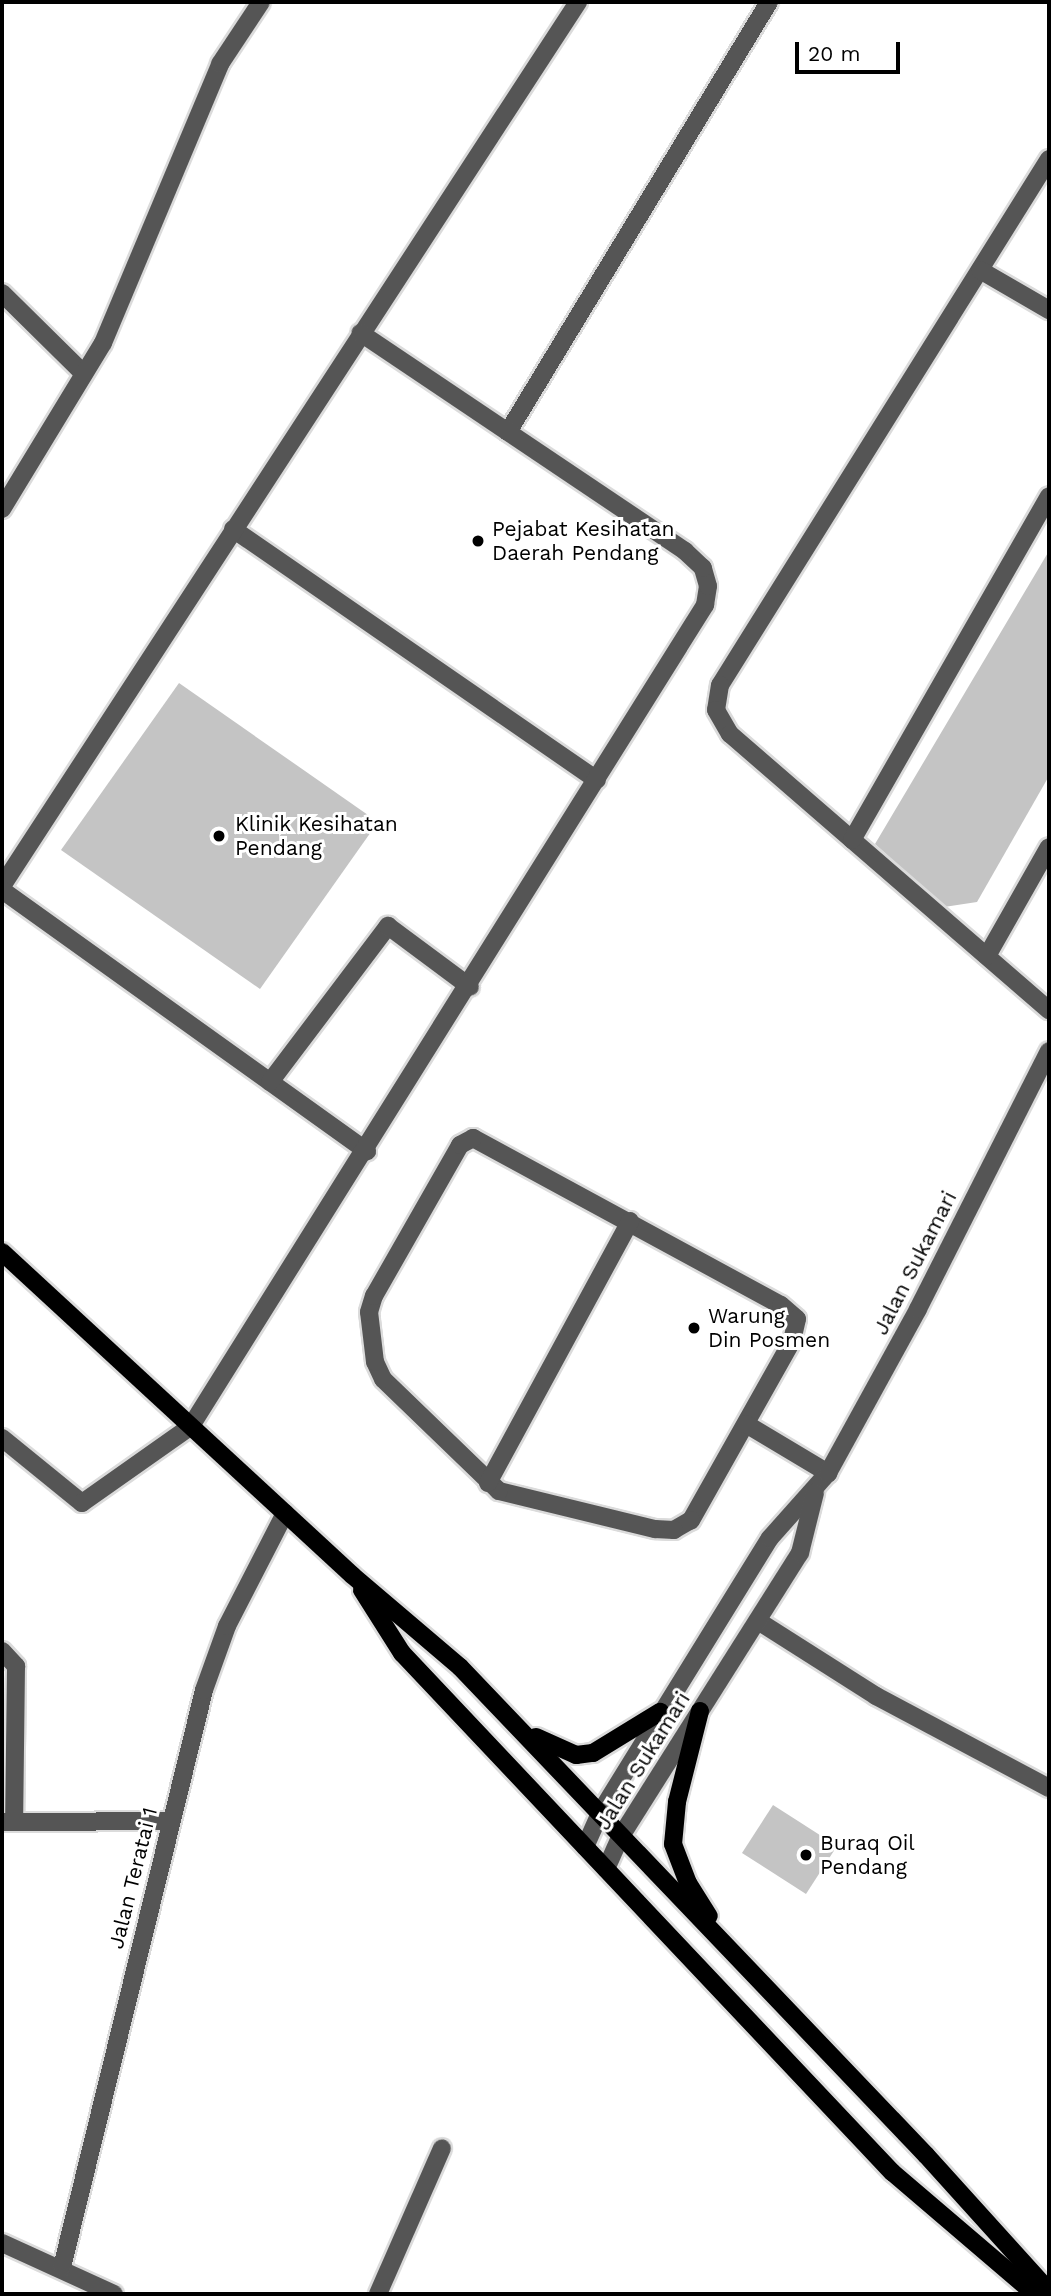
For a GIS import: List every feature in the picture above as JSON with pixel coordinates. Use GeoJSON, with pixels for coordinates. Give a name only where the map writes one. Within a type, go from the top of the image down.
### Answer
{"type":"FeatureCollection","features":[{"type":"Feature","properties":{"kind":"main road"},"geometry":{"type":"LineString","coordinates":[[2,1252],[352,1575],[460,1667],[1049,2291]]}},
{"type":"Feature","properties":{"kind":"main road"},"geometry":{"type":"LineString","coordinates":[[352,1575],[402,1653],[892,2172],[1035,2294]]}},
{"type":"Feature","properties":{"kind":"main road"},"geometry":{"type":"LineString","coordinates":[[700,1711],[677,1802],[673,1844],[688,1884],[729,1949]]}},
{"type":"Feature","properties":{"kind":"main road"},"geometry":{"type":"LineString","coordinates":[[517,1727],[576,1755],[610,1745],[660,1712]]}},
{"type":"Feature","properties":{"kind":"street"},"geometry":{"type":"LineString","coordinates":[[2,509],[103,344],[220,64],[261,2]]}},
{"type":"Feature","properties":{"kind":"street"},"geometry":{"type":"LineString","coordinates":[[367,1151],[2,888],[578,2]]}},
{"type":"Feature","properties":{"kind":"street"},"geometry":{"type":"LineString","coordinates":[[508,432],[769,2]]}},
{"type":"Feature","properties":{"kind":"street"},"geometry":{"type":"LineString","coordinates":[[1049,159],[720,685],[716,698],[716,710],[730,734],[1049,1010]]}},
{"type":"Feature","properties":{"kind":"street"},"geometry":{"type":"LineString","coordinates":[[979,270],[1049,310]]}},
{"type":"Feature","properties":{"kind":"street"},"geometry":{"type":"LineString","coordinates":[[2,293],[84,374]]}},
{"type":"Feature","properties":{"kind":"street"},"geometry":{"type":"LineString","coordinates":[[2,1438],[82,1503],[191,1426],[470,987],[705,605],[708,586],[703,568],[685,551],[361,333]]}},
{"type":"Feature","properties":{"kind":"street"},"geometry":{"type":"LineString","coordinates":[[852,840],[1049,496]]}},
{"type":"Feature","properties":{"kind":"street"},"geometry":{"type":"LineString","coordinates":[[233,529],[597,780]]}},
{"type":"Feature","properties":{"kind":"street"},"geometry":{"type":"LineString","coordinates":[[987,956],[1049,847]]}},
{"type":"Feature","properties":{"kind":"street"},"geometry":{"type":"LineString","coordinates":[[270,1082],[388,926],[470,987]]}},
{"type":"Feature","properties":{"kind":"street","name":"Jalan Sukamari"},"geometry":{"type":"LineString","coordinates":[[585,1847],[600,1813],[660,1712],[770,1538],[815,1493],[828,1473],[918,1309],[1049,1051]]}},
{"type":"Feature","properties":{"kind":"street"},"geometry":{"type":"LineString","coordinates":[[473,1138],[781,1305],[797,1319],[792,1340],[746,1424],[691,1520],[674,1530],[510,1496],[488,1483],[383,1379],[375,1362],[369,1312],[374,1296],[460,1146],[473,1138]]}},
{"type":"Feature","properties":{"kind":"street"},"geometry":{"type":"LineString","coordinates":[[488,1483],[630,1221]]}},
{"type":"Feature","properties":{"kind":"street"},"geometry":{"type":"LineString","coordinates":[[746,1424],[828,1473]]}},
{"type":"Feature","properties":{"kind":"street","name":"Jalan Sukamari"},"geometry":{"type":"LineString","coordinates":[[606,1869],[621,1836],[800,1553],[815,1493]]}},
{"type":"Feature","properties":{"kind":"street","name":"Jalan Teratai 1"},"geometry":{"type":"LineString","coordinates":[[62,2267],[204,1690],[227,1626],[285,1513]]}},
{"type":"Feature","properties":{"kind":"street"},"geometry":{"type":"LineString","coordinates":[[758,1620],[876,1696],[1049,1788]]}},
{"type":"Feature","properties":{"kind":"street"},"geometry":{"type":"LineString","coordinates":[[2,1651],[16,1666],[8,1822],[171,1821]]}},
{"type":"Feature","properties":{"kind":"street"},"geometry":{"type":"LineString","coordinates":[[378,2294],[442,2148]]}},
{"type":"Feature","properties":{"kind":"street"},"geometry":{"type":"LineString","coordinates":[[2,2244],[62,2267],[114,2294]]}},
{"type":"Feature","properties":{"kind":"building"},"geometry":{"type":"Polygon","coordinates":[[[1049,551],[1049,776],[977,902],[944,907],[875,844],[1049,551]]]}},
{"type":"Feature","properties":{"kind":"building","name":"Klinik Kesihatan Pendang"},"geometry":{"type":"Polygon","coordinates":[[[179,683],[378,822],[260,989],[61,850],[179,683]]]}},
{"type":"Feature","properties":{"kind":"building"},"geometry":{"type":"Polygon","coordinates":[[[773,1805],[837,1846],[806,1894],[742,1853],[773,1805]]]}},
{"type":"Feature","properties":{"kind":"place","name":"Pejabat Kesihatan Daerah Pendang"},"geometry":{"type":"Point","coordinates":[478,541]}},
{"type":"Feature","properties":{"kind":"place","name":"Klinik Kesihatan Pendang"},"geometry":{"type":"Point","coordinates":[219,836]}},
{"type":"Feature","properties":{"kind":"place","name":"Warung Din Posmen"},"geometry":{"type":"Point","coordinates":[694,1328]}},
{"type":"Feature","properties":{"kind":"place","name":"Buraq Oil Pendang"},"geometry":{"type":"Point","coordinates":[806,1855]}}]}
